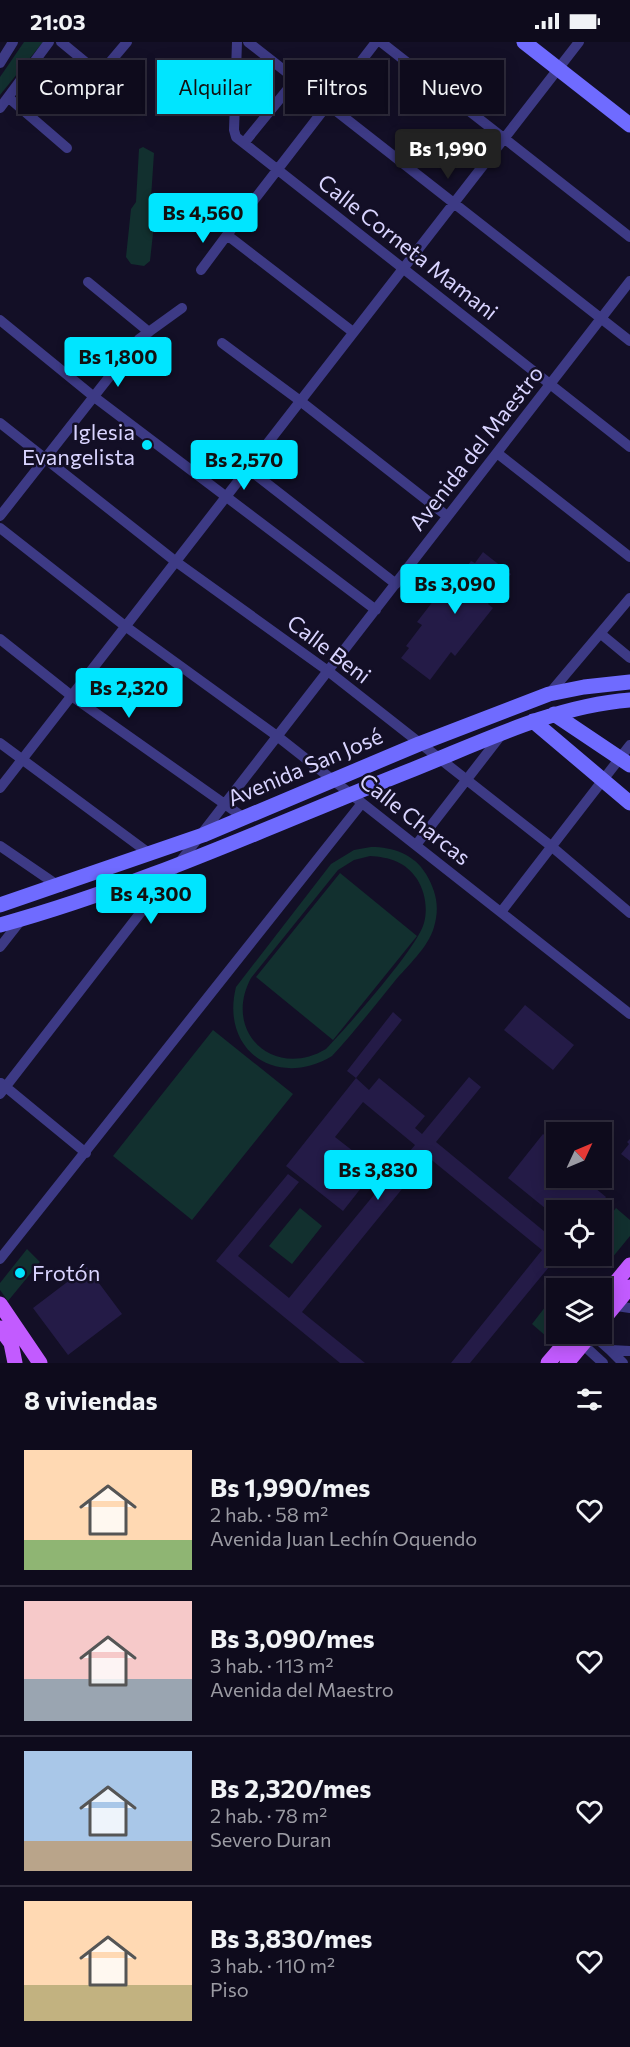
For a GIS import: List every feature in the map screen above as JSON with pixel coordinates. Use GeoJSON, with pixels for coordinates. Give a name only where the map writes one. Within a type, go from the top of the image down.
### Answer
{"type":"FeatureCollection","features":[{"type":"Feature","properties":{"kind":"main road"},"geometry":{"type":"LineString","coordinates":[[612,1293],[630,1265]]}},
{"type":"Feature","properties":{"kind":"main road"},"geometry":{"type":"LineString","coordinates":[[612,1298],[630,1287]]}},
{"type":"Feature","properties":{"kind":"main road"},"geometry":{"type":"LineString","coordinates":[[0,1304],[38,1361]]}},
{"type":"Feature","properties":{"kind":"main road"},"geometry":{"type":"LineString","coordinates":[[0,1328],[11,1342],[15,1363]]}},
{"type":"Feature","properties":{"kind":"main road"},"geometry":{"type":"LineString","coordinates":[[548,1363],[572,1344]]}},
{"type":"Feature","properties":{"kind":"main road"},"geometry":{"type":"LineString","coordinates":[[567,1363],[578,1344]]}},
{"type":"Feature","properties":{"kind":"street"},"geometry":{"type":"LineString","coordinates":[[0,63],[13,42]]}},
{"type":"Feature","properties":{"kind":"street"},"geometry":{"type":"LineString","coordinates":[[0,108],[49,42]]}},
{"type":"Feature","properties":{"kind":"street"},"geometry":{"type":"LineString","coordinates":[[61,42],[100,74],[127,42]]}},
{"type":"Feature","properties":{"kind":"street"},"geometry":{"type":"LineString","coordinates":[[237,42],[234,130],[236,137],[244,143],[285,93]]}},
{"type":"Feature","properties":{"kind":"street"},"geometry":{"type":"LineString","coordinates":[[248,42],[285,71]]}},
{"type":"Feature","properties":{"kind":"street"},"geometry":{"type":"LineString","coordinates":[[362,60],[376,42]]}},
{"type":"Feature","properties":{"kind":"street"},"geometry":{"type":"LineString","coordinates":[[381,42],[630,237]]}},
{"type":"Feature","properties":{"kind":"street"},"geometry":{"type":"LineString","coordinates":[[524,42],[630,125]]}},
{"type":"Feature","properties":{"kind":"street"},"geometry":{"type":"LineString","coordinates":[[0,788],[73,697],[299,400],[506,139],[579,42]]}},
{"type":"Feature","properties":{"kind":"street"},"geometry":{"type":"LineString","coordinates":[[9,98],[67,148]]}},
{"type":"Feature","properties":{"kind":"street"},"geometry":{"type":"LineString","coordinates":[[201,270],[320,114]]}},
{"type":"Feature","properties":{"kind":"street"},"geometry":{"type":"LineString","coordinates":[[341,114],[630,341]]}},
{"type":"Feature","properties":{"kind":"street","name":"Calle Corneta Mamani"},"geometry":{"type":"LineString","coordinates":[[244,143],[630,447]]}},
{"type":"Feature","properties":{"kind":"street"},"geometry":{"type":"LineString","coordinates":[[227,235],[353,332]]}},
{"type":"Feature","properties":{"kind":"street","name":"Avenida del Maestro"},"geometry":{"type":"LineString","coordinates":[[2,1088],[226,806],[277,736],[630,281]]}},
{"type":"Feature","properties":{"kind":"street"},"geometry":{"type":"LineString","coordinates":[[88,282],[149,332]]}},
{"type":"Feature","properties":{"kind":"street"},"geometry":{"type":"LineString","coordinates":[[0,516],[139,339],[182,308]]}},
{"type":"Feature","properties":{"kind":"street"},"geometry":{"type":"LineString","coordinates":[[0,336],[4,323],[93,396],[376,609]]}},
{"type":"Feature","properties":{"kind":"street"},"geometry":{"type":"LineString","coordinates":[[222,344],[299,400],[447,516]]}},
{"type":"Feature","properties":{"kind":"street","name":"Calle Beni"},"geometry":{"type":"LineString","coordinates":[[0,423],[175,561],[328,671],[551,846],[630,913]]}},
{"type":"Feature","properties":{"kind":"street"},"geometry":{"type":"LineString","coordinates":[[496,453],[630,557]]}},
{"type":"Feature","properties":{"kind":"street"},"geometry":{"type":"LineString","coordinates":[[247,468],[396,584]]}},
{"type":"Feature","properties":{"kind":"street","name":"Calle Charcas"},"geometry":{"type":"LineString","coordinates":[[0,528],[125,626],[277,736],[630,1014]]}},
{"type":"Feature","properties":{"kind":"street"},"geometry":{"type":"LineString","coordinates":[[554,739],[554,714],[549,694],[630,598]]}},
{"type":"Feature","properties":{"kind":"street"},"geometry":{"type":"LineString","coordinates":[[601,634],[630,658]]}},
{"type":"Feature","properties":{"kind":"street"},"geometry":{"type":"LineString","coordinates":[[0,639],[73,697],[243,818]]}},
{"type":"Feature","properties":{"kind":"street","name":"Avenida San José"},"geometry":{"type":"LineString","coordinates":[[0,905],[203,835],[419,744],[549,694],[630,682]]}},
{"type":"Feature","properties":{"kind":"street","name":"Avenida San José"},"geometry":{"type":"LineString","coordinates":[[0,925],[181,863],[357,798],[439,759],[554,714],[603,702],[630,700]]}},
{"type":"Feature","properties":{"kind":"street"},"geometry":{"type":"LineString","coordinates":[[501,912],[603,780],[627,755],[554,714]]}},
{"type":"Feature","properties":{"kind":"street"},"geometry":{"type":"LineString","coordinates":[[533,722],[630,803]]}},
{"type":"Feature","properties":{"kind":"street"},"geometry":{"type":"LineString","coordinates":[[416,845],[503,733]]}},
{"type":"Feature","properties":{"kind":"street"},"geometry":{"type":"LineString","coordinates":[[0,742],[150,854]]}},
{"type":"Feature","properties":{"kind":"street"},"geometry":{"type":"LineString","coordinates":[[0,1259],[86,1153],[357,798]]}},
{"type":"Feature","properties":{"kind":"street"},"geometry":{"type":"LineString","coordinates":[[0,846],[60,886]]}},
{"type":"Feature","properties":{"kind":"street"},"geometry":{"type":"LineString","coordinates":[[0,947],[22,919]]}},
{"type":"Feature","properties":{"kind":"street"},"geometry":{"type":"LineString","coordinates":[[2,1088],[86,1153]]}},
{"type":"Feature","properties":{"kind":"street"},"geometry":{"type":"LineString","coordinates":[[612,1304],[630,1308]]}},
{"type":"Feature","properties":{"kind":"street"},"geometry":{"type":"LineString","coordinates":[[588,1344],[603,1363]]}},
{"type":"Feature","properties":{"kind":"street"},"geometry":{"type":"LineString","coordinates":[[598,1344],[610,1350],[622,1363]]}},
{"type":"Feature","properties":{"kind":"street"},"geometry":{"type":"LineString","coordinates":[[610,1350],[630,1351]]}},
{"type":"Feature","properties":{"kind":"green space"},"geometry":{"type":"Polygon","coordinates":[[[24,42],[43,42],[28,60],[18,60],[18,73],[0,95],[0,77],[24,42]]]}},
{"type":"Feature","properties":{"kind":"green space"},"geometry":{"type":"Polygon","coordinates":[[[143,147],[154,153],[151,198],[156,206],[150,261],[144,266],[131,264],[126,257],[131,209],[136,202],[139,149],[143,147]]]}},
{"type":"Feature","properties":{"kind":"green space"},"geometry":{"type":"Polygon","coordinates":[[[371,847],[395,850],[409,857],[421,867],[436,899],[437,913],[431,935],[417,956],[332,1056],[311,1065],[292,1068],[273,1066],[257,1058],[245,1046],[237,1029],[233,1010],[236,987],[331,864],[354,850],[371,847]],[[370,856],[354,860],[338,870],[251,978],[244,998],[243,1016],[248,1032],[258,1045],[272,1054],[288,1059],[307,1057],[326,1049],[381,987],[419,934],[426,912],[420,884],[408,868],[390,859],[370,856]]]}},
{"type":"Feature","properties":{"kind":"green space"},"geometry":{"type":"Polygon","coordinates":[[[340,873],[417,936],[333,1040],[256,977],[340,873]]]}},
{"type":"Feature","properties":{"kind":"green space"},"geometry":{"type":"Polygon","coordinates":[[[213,1030],[293,1094],[192,1220],[113,1156],[213,1030]]]}},
{"type":"Feature","properties":{"kind":"green space"},"geometry":{"type":"Polygon","coordinates":[[[300,1208],[322,1226],[292,1264],[269,1246],[300,1208]]]}},
{"type":"Feature","properties":{"kind":"green space"},"geometry":{"type":"Polygon","coordinates":[[[616,1208],[630,1220],[630,1236],[612,1258],[612,1213],[616,1208]]]}},
{"type":"Feature","properties":{"kind":"green space","name":"Frotón"},"geometry":{"type":"Polygon","coordinates":[[[27,1249],[40,1262],[8,1301],[0,1290],[0,1283],[27,1249]]]}},
{"type":"Feature","properties":{"kind":"green space"},"geometry":{"type":"Polygon","coordinates":[[[546,1306],[546,1336],[532,1324],[546,1306]]]}},
{"type":"Feature","properties":{"kind":"building"},"geometry":{"type":"Polygon","coordinates":[[[483,552],[511,574],[488,604],[493,608],[455,656],[451,652],[430,680],[401,658],[409,648],[406,646],[422,625],[417,622],[451,578],[456,581],[471,561],[475,563],[483,552]]]}},
{"type":"Feature","properties":{"kind":"building"},"geometry":{"type":"Polygon","coordinates":[[[525,1005],[574,1045],[553,1070],[504,1030],[525,1005]]]}},
{"type":"Feature","properties":{"kind":"building"},"geometry":{"type":"Polygon","coordinates":[[[393,1012],[402,1020],[356,1078],[347,1071],[393,1012]]]}},
{"type":"Feature","properties":{"kind":"building"},"geometry":{"type":"Polygon","coordinates":[[[469,1077],[481,1087],[436,1142],[546,1233],[546,1266],[550,1266],[470,1363],[451,1363],[542,1250],[428,1157],[302,1312],[365,1363],[340,1363],[216,1261],[288,1174],[299,1182],[238,1256],[289,1298],[415,1145],[363,1102],[335,1137],[376,1169],[343,1211],[286,1166],[356,1078],[369,1090],[379,1078],[425,1116],[415,1128],[422,1134],[469,1077]]]}},
{"type":"Feature","properties":{"kind":"building"},"geometry":{"type":"Polygon","coordinates":[[[543,1134],[546,1136],[546,1188],[595,1188],[606,1197],[603,1200],[546,1200],[546,1209],[508,1178],[543,1134]]]}},
{"type":"Feature","properties":{"kind":"building"},"geometry":{"type":"Polygon","coordinates":[[[630,1139],[630,1161],[621,1154],[630,1139]]]}},
{"type":"Feature","properties":{"kind":"building"},"geometry":{"type":"Polygon","coordinates":[[[87,1267],[122,1314],[68,1355],[33,1308],[87,1267]]]}},
{"type":"Feature","properties":{"kind":"place","name":"Iglesia Evangelista"},"geometry":{"type":"Point","coordinates":[147,445]}},
{"type":"Feature","properties":{"kind":"place","name":"Frotón"},"geometry":{"type":"Point","coordinates":[20,1273]}}]}
